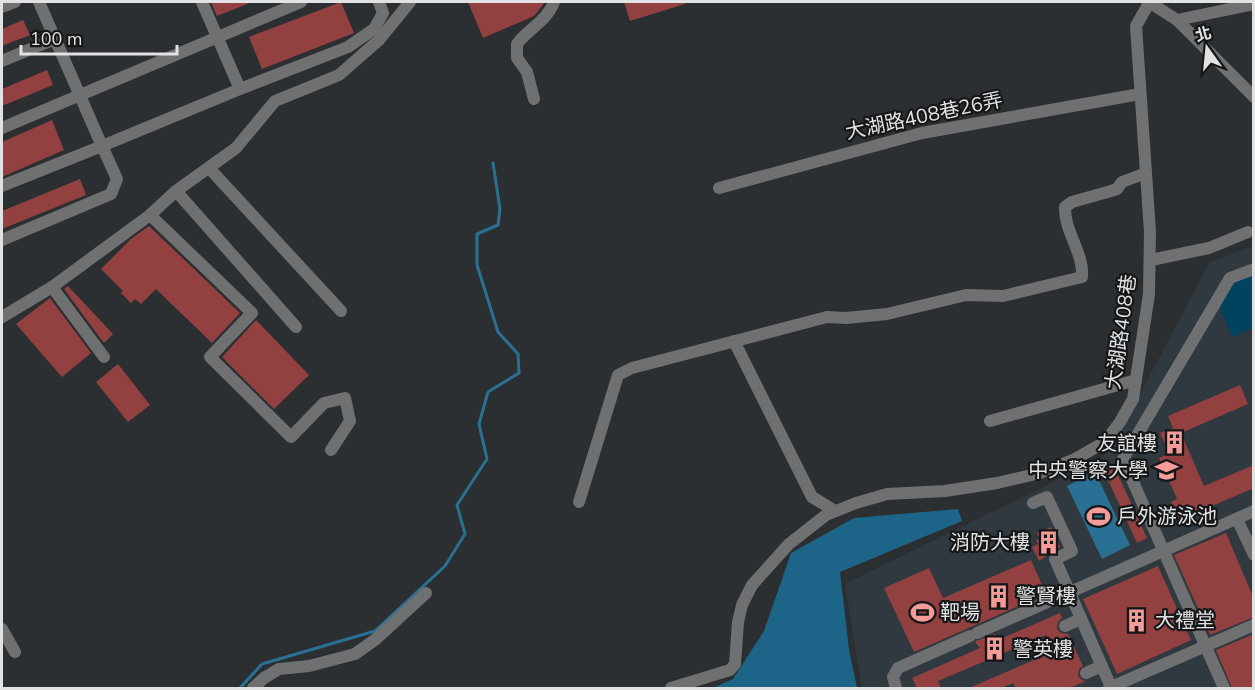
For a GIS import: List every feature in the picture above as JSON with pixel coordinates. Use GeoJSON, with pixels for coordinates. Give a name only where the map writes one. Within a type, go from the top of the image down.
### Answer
{"type":"FeatureCollection","features":[{"type":"Feature","properties":{"kind":"street"},"geometry":{"type":"LineString","coordinates":[[2,7],[15,2]]}},
{"type":"Feature","properties":{"kind":"street"},"geometry":{"type":"LineString","coordinates":[[2,240],[111,194],[117,178],[39,2]]}},
{"type":"Feature","properties":{"kind":"street"},"geometry":{"type":"LineString","coordinates":[[202,2],[240,89]]}},
{"type":"Feature","properties":{"kind":"street"},"geometry":{"type":"LineString","coordinates":[[2,128],[301,2]]}},
{"type":"Feature","properties":{"kind":"street"},"geometry":{"type":"LineString","coordinates":[[2,186],[348,47],[374,29],[383,13],[379,2]]}},
{"type":"Feature","properties":{"kind":"street"},"geometry":{"type":"LineString","coordinates":[[2,317],[52,287],[150,215],[176,191],[236,148],[275,101],[339,75],[379,40],[410,2]]}},
{"type":"Feature","properties":{"kind":"street"},"geometry":{"type":"LineString","coordinates":[[534,99],[527,72],[517,58],[517,44],[526,32],[542,23],[554,2]]}},
{"type":"Feature","properties":{"kind":"street"},"geometry":{"type":"LineString","coordinates":[[1149,2],[1177,20],[1254,97]]}},
{"type":"Feature","properties":{"kind":"street","name":"大湖路408巷"},"geometry":{"type":"LineString","coordinates":[[670,688],[730,670],[735,664],[738,622],[742,605],[752,585],[789,544],[830,513],[887,494],[945,491],[997,483],[1040,473],[1075,459],[1105,442],[1120,422],[1132,399],[1149,294],[1150,260],[1146,173],[1136,26],[1149,2]]}},
{"type":"Feature","properties":{"kind":"street"},"geometry":{"type":"LineString","coordinates":[[1177,20],[1254,4]]}},
{"type":"Feature","properties":{"kind":"street"},"geometry":{"type":"LineString","coordinates":[[2,61],[55,39]]}},
{"type":"Feature","properties":{"kind":"street","name":"大湖路408巷26弄"},"geometry":{"type":"LineString","coordinates":[[719,188],[922,133],[1140,94]]}},
{"type":"Feature","properties":{"kind":"street"},"geometry":{"type":"LineString","coordinates":[[209,168],[341,311]]}},
{"type":"Feature","properties":{"kind":"street"},"geometry":{"type":"LineString","coordinates":[[579,502],[618,375],[632,368],[827,317],[846,318],[886,314],[966,295],[1004,296],[1082,277],[1065,218],[1065,207],[1072,202],[1117,189],[1122,182],[1146,173]]}},
{"type":"Feature","properties":{"kind":"street"},"geometry":{"type":"LineString","coordinates":[[176,191],[296,327]]}},
{"type":"Feature","properties":{"kind":"street"},"geometry":{"type":"LineString","coordinates":[[150,215],[252,313],[210,357],[291,437],[324,403],[345,398],[350,421],[331,450]]}},
{"type":"Feature","properties":{"kind":"street"},"geometry":{"type":"LineString","coordinates":[[1150,260],[1209,248],[1248,232]]}},
{"type":"Feature","properties":{"kind":"street"},"geometry":{"type":"LineString","coordinates":[[1224,688],[1123,459],[1230,278],[1254,269]]}},
{"type":"Feature","properties":{"kind":"street"},"geometry":{"type":"LineString","coordinates":[[52,287],[104,357]]}},
{"type":"Feature","properties":{"kind":"street"},"geometry":{"type":"LineString","coordinates":[[734,341],[812,497],[830,513]]}},
{"type":"Feature","properties":{"kind":"street"},"geometry":{"type":"LineString","coordinates":[[990,421],[1136,380]]}},
{"type":"Feature","properties":{"kind":"street"},"geometry":{"type":"LineString","coordinates":[[1033,503],[1047,497],[1072,551],[1055,559],[1110,688],[1130,684],[1205,646],[1254,625]]}},
{"type":"Feature","properties":{"kind":"street"},"geometry":{"type":"LineString","coordinates":[[896,688],[893,676],[898,668],[1254,511]]}},
{"type":"Feature","properties":{"kind":"street"},"geometry":{"type":"LineString","coordinates":[[1237,519],[1254,555]]}},
{"type":"Feature","properties":{"kind":"street"},"geometry":{"type":"LineString","coordinates":[[253,688],[279,669],[309,666],[355,654],[376,639],[426,593]]}},
{"type":"Feature","properties":{"kind":"street"},"geometry":{"type":"LineString","coordinates":[[1065,626],[1081,619]]}},
{"type":"Feature","properties":{"kind":"street"},"geometry":{"type":"LineString","coordinates":[[2,629],[15,652]]}},
{"type":"Feature","properties":{"kind":"street"},"geometry":{"type":"LineString","coordinates":[[1086,673],[1102,666]]}},
{"type":"Feature","properties":{"kind":"shaded area","name":"中央警察大學"},"geometry":{"type":"Polygon","coordinates":[[[1253,246],[1253,688],[862,688],[845,584],[1100,459],[1114,443],[1210,262],[1253,246]]]}},
{"type":"Feature","properties":{"kind":"shaded area"},"geometry":{"type":"Polygon","coordinates":[[[1253,272],[1253,328],[1232,337],[1219,306],[1232,281],[1253,272]]]}},
{"type":"Feature","properties":{"kind":"shaded area","name":"戶外游泳池"},"geometry":{"type":"Polygon","coordinates":[[[1095,472],[1130,545],[1102,559],[1067,486],[1095,472]]]}},
{"type":"Feature","properties":{"kind":"shaded area"},"geometry":{"type":"Polygon","coordinates":[[[958,509],[962,521],[840,572],[849,650],[857,688],[713,688],[733,679],[764,631],[791,553],[854,518],[958,509]]]}},
{"type":"Feature","properties":{"kind":"building"},"geometry":{"type":"Polygon","coordinates":[[[211,2],[252,2],[217,16],[211,2]]]}},
{"type":"Feature","properties":{"kind":"building"},"geometry":{"type":"Polygon","coordinates":[[[341,2],[354,33],[262,69],[249,37],[341,2]]]}},
{"type":"Feature","properties":{"kind":"building"},"geometry":{"type":"Polygon","coordinates":[[[468,2],[545,2],[534,16],[483,38],[468,2]]]}},
{"type":"Feature","properties":{"kind":"building"},"geometry":{"type":"Polygon","coordinates":[[[624,2],[685,2],[685,4],[630,21],[624,2]]]}},
{"type":"Feature","properties":{"kind":"building"},"geometry":{"type":"Polygon","coordinates":[[[23,20],[30,35],[2,46],[2,29],[23,20]]]}},
{"type":"Feature","properties":{"kind":"building"},"geometry":{"type":"Polygon","coordinates":[[[47,70],[53,85],[2,106],[2,89],[47,70]]]}},
{"type":"Feature","properties":{"kind":"building"},"geometry":{"type":"Polygon","coordinates":[[[52,120],[64,150],[2,177],[2,142],[52,120]]]}},
{"type":"Feature","properties":{"kind":"building"},"geometry":{"type":"Polygon","coordinates":[[[80,179],[86,195],[2,229],[2,211],[80,179]]]}},
{"type":"Feature","properties":{"kind":"building"},"geometry":{"type":"Polygon","coordinates":[[[149,226],[240,313],[212,343],[156,289],[141,304],[135,299],[131,303],[121,293],[123,291],[101,269],[131,239],[149,226]]]}},
{"type":"Feature","properties":{"kind":"building"},"geometry":{"type":"Polygon","coordinates":[[[68,286],[113,334],[105,342],[64,289],[68,286]]]}},
{"type":"Feature","properties":{"kind":"building"},"geometry":{"type":"Polygon","coordinates":[[[50,298],[91,353],[62,377],[16,324],[50,298]]]}},
{"type":"Feature","properties":{"kind":"building"},"geometry":{"type":"Polygon","coordinates":[[[256,320],[309,375],[274,409],[222,357],[256,320]]]}},
{"type":"Feature","properties":{"kind":"building"},"geometry":{"type":"Polygon","coordinates":[[[118,364],[150,405],[128,422],[96,382],[118,364]]]}},
{"type":"Feature","properties":{"kind":"building","name":"友誼樓"},"geometry":{"type":"Polygon","coordinates":[[[1240,385],[1248,404],[1181,433],[1204,486],[1254,465],[1254,488],[1179,520],[1171,502],[1177,499],[1159,458],[1169,453],[1160,433],[1173,428],[1168,416],[1240,385]]]}},
{"type":"Feature","properties":{"kind":"building"},"geometry":{"type":"Polygon","coordinates":[[[1113,464],[1147,538],[1137,543],[1103,469],[1113,464]]]}},
{"type":"Feature","properties":{"kind":"building","name":"消防大樓"},"geometry":{"type":"Polygon","coordinates":[[[1051,527],[1060,547],[1039,561],[1032,547],[1038,544],[1036,540],[1040,539],[1037,533],[1051,527]]]}},
{"type":"Feature","properties":{"kind":"building"},"geometry":{"type":"Polygon","coordinates":[[[1226,533],[1254,599],[1254,617],[1210,635],[1174,555],[1226,533]]]}},
{"type":"Feature","properties":{"kind":"building"},"geometry":{"type":"Polygon","coordinates":[[[1031,560],[1046,594],[914,652],[884,588],[929,568],[943,598],[1031,560]]]}},
{"type":"Feature","properties":{"kind":"building","name":"大禮堂"},"geometry":{"type":"Polygon","coordinates":[[[1158,566],[1191,640],[1117,674],[1083,599],[1158,566]]]}},
{"type":"Feature","properties":{"kind":"building","name":"警英樓"},"geometry":{"type":"Polygon","coordinates":[[[1060,613],[1062,618],[1058,622],[1057,629],[1061,633],[1068,634],[1083,666],[1079,669],[1078,676],[1086,681],[1069,688],[1016,688],[1013,683],[1001,688],[969,688],[1053,652],[1046,635],[938,681],[941,688],[917,688],[912,678],[980,648],[976,641],[995,634],[998,640],[1060,613]]]}},
{"type":"Feature","properties":{"kind":"building"},"geometry":{"type":"Polygon","coordinates":[[[1254,634],[1254,688],[1232,688],[1216,650],[1254,634]]]}},
{"type":"Feature","properties":{"kind":"waterway"},"geometry":{"type":"LineString","coordinates":[[240,688],[262,664],[375,631],[445,566],[465,534],[457,505],[487,459],[479,424],[488,392],[519,373],[518,354],[498,332],[477,265],[477,234],[498,225],[500,209],[493,163]]}},
{"type":"Feature","properties":{"kind":"place","name":"友誼樓"},"geometry":{"type":"Point","coordinates":[1175,443]}},
{"type":"Feature","properties":{"kind":"place","name":"中央警察大學"},"geometry":{"type":"Point","coordinates":[1166,470]}},
{"type":"Feature","properties":{"kind":"place","name":"戶外游泳池"},"geometry":{"type":"Point","coordinates":[1099,516]}},
{"type":"Feature","properties":{"kind":"place","name":"消防大樓"},"geometry":{"type":"Point","coordinates":[1048,542]}},
{"type":"Feature","properties":{"kind":"place","name":"警賢樓"},"geometry":{"type":"Point","coordinates":[998,596]}},
{"type":"Feature","properties":{"kind":"place","name":"靶場"},"geometry":{"type":"Point","coordinates":[922,612]}},
{"type":"Feature","properties":{"kind":"place","name":"大禮堂"},"geometry":{"type":"Point","coordinates":[1137,620]}},
{"type":"Feature","properties":{"kind":"place","name":"警英樓"},"geometry":{"type":"Point","coordinates":[995,649]}}]}
